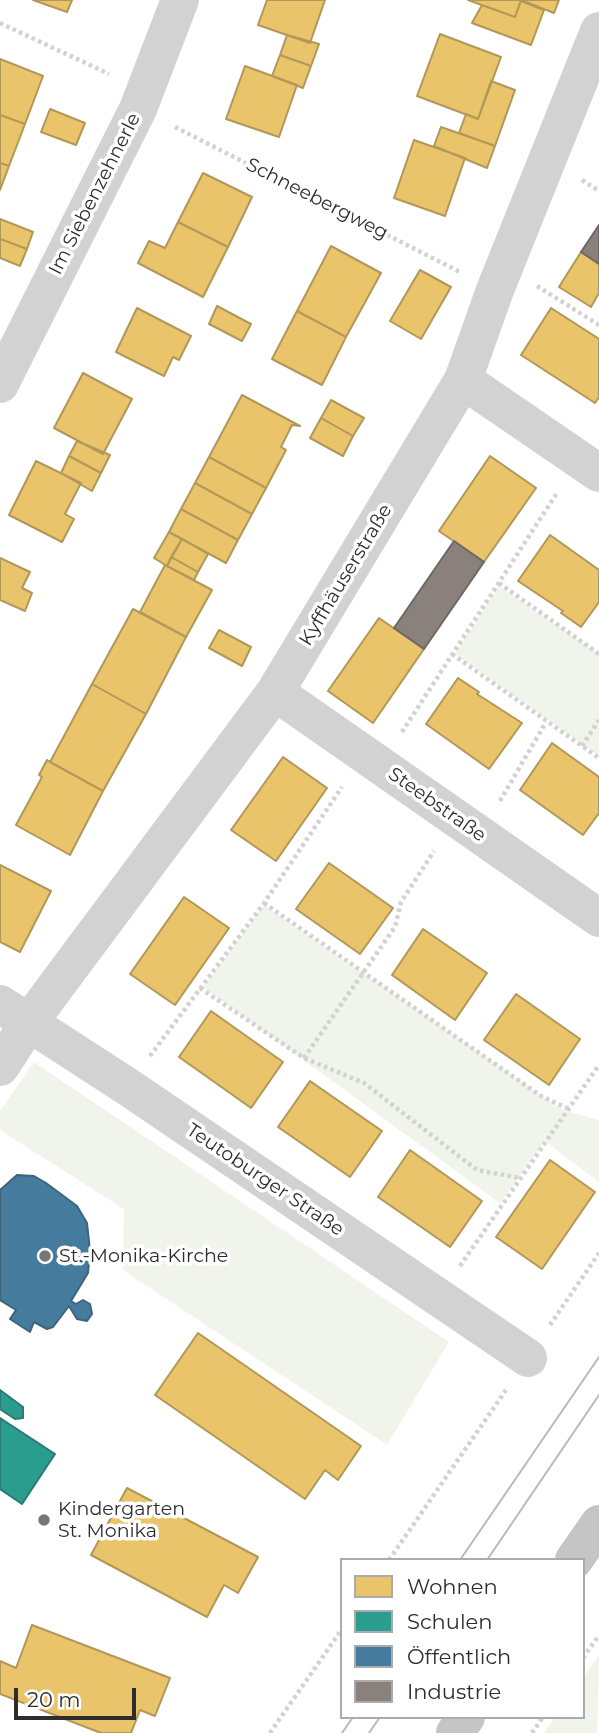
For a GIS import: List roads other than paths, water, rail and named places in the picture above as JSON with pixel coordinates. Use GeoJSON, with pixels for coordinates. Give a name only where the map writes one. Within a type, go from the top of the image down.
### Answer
{"type":"FeatureCollection","features":[{"type":"Feature","properties":{"kind":"main road"},"geometry":{"type":"LineString","coordinates":[[575,1558],[599,1524]]}},
{"type":"Feature","properties":{"kind":"street","name":"Im Siebenzehnerle"},"geometry":{"type":"LineString","coordinates":[[0,384],[141,100],[180,0]]}},
{"type":"Feature","properties":{"kind":"street","name":"Kyffhäuserstraße"},"geometry":{"type":"LineString","coordinates":[[0,1067],[15,1013],[275,692],[463,380],[501,278],[597,42]]}},
{"type":"Feature","properties":{"kind":"street"},"geometry":{"type":"LineString","coordinates":[[463,380],[589,466]]}},
{"type":"Feature","properties":{"kind":"street","name":"Steebstraße"},"geometry":{"type":"LineString","coordinates":[[275,692],[599,918]]}},
{"type":"Feature","properties":{"kind":"street","name":"Teutoburger Straße"},"geometry":{"type":"LineString","coordinates":[[15,1013],[528,1358]]}},
{"type":"Feature","properties":{"kind":"tram line"},"geometry":{"type":"LineString","coordinates":[[461,1558],[599,1357]]}},
{"type":"Feature","properties":{"kind":"tram line"},"geometry":{"type":"LineString","coordinates":[[488,1558],[599,1395]]}},
{"type":"Feature","properties":{"kind":"tram line"},"geometry":{"type":"LineString","coordinates":[[342,1733],[352,1719]]}},
{"type":"Feature","properties":{"kind":"tram line"},"geometry":{"type":"LineString","coordinates":[[369,1733],[379,1719]]}},
{"type":"Feature","properties":{"kind":"place","name":"St.-Monika-Kirche"},"geometry":{"type":"Point","coordinates":[45,1256]}},
{"type":"Feature","properties":{"kind":"place","name":"Kindergarten St. Monika"},"geometry":{"type":"Point","coordinates":[44,1520]}}]}
